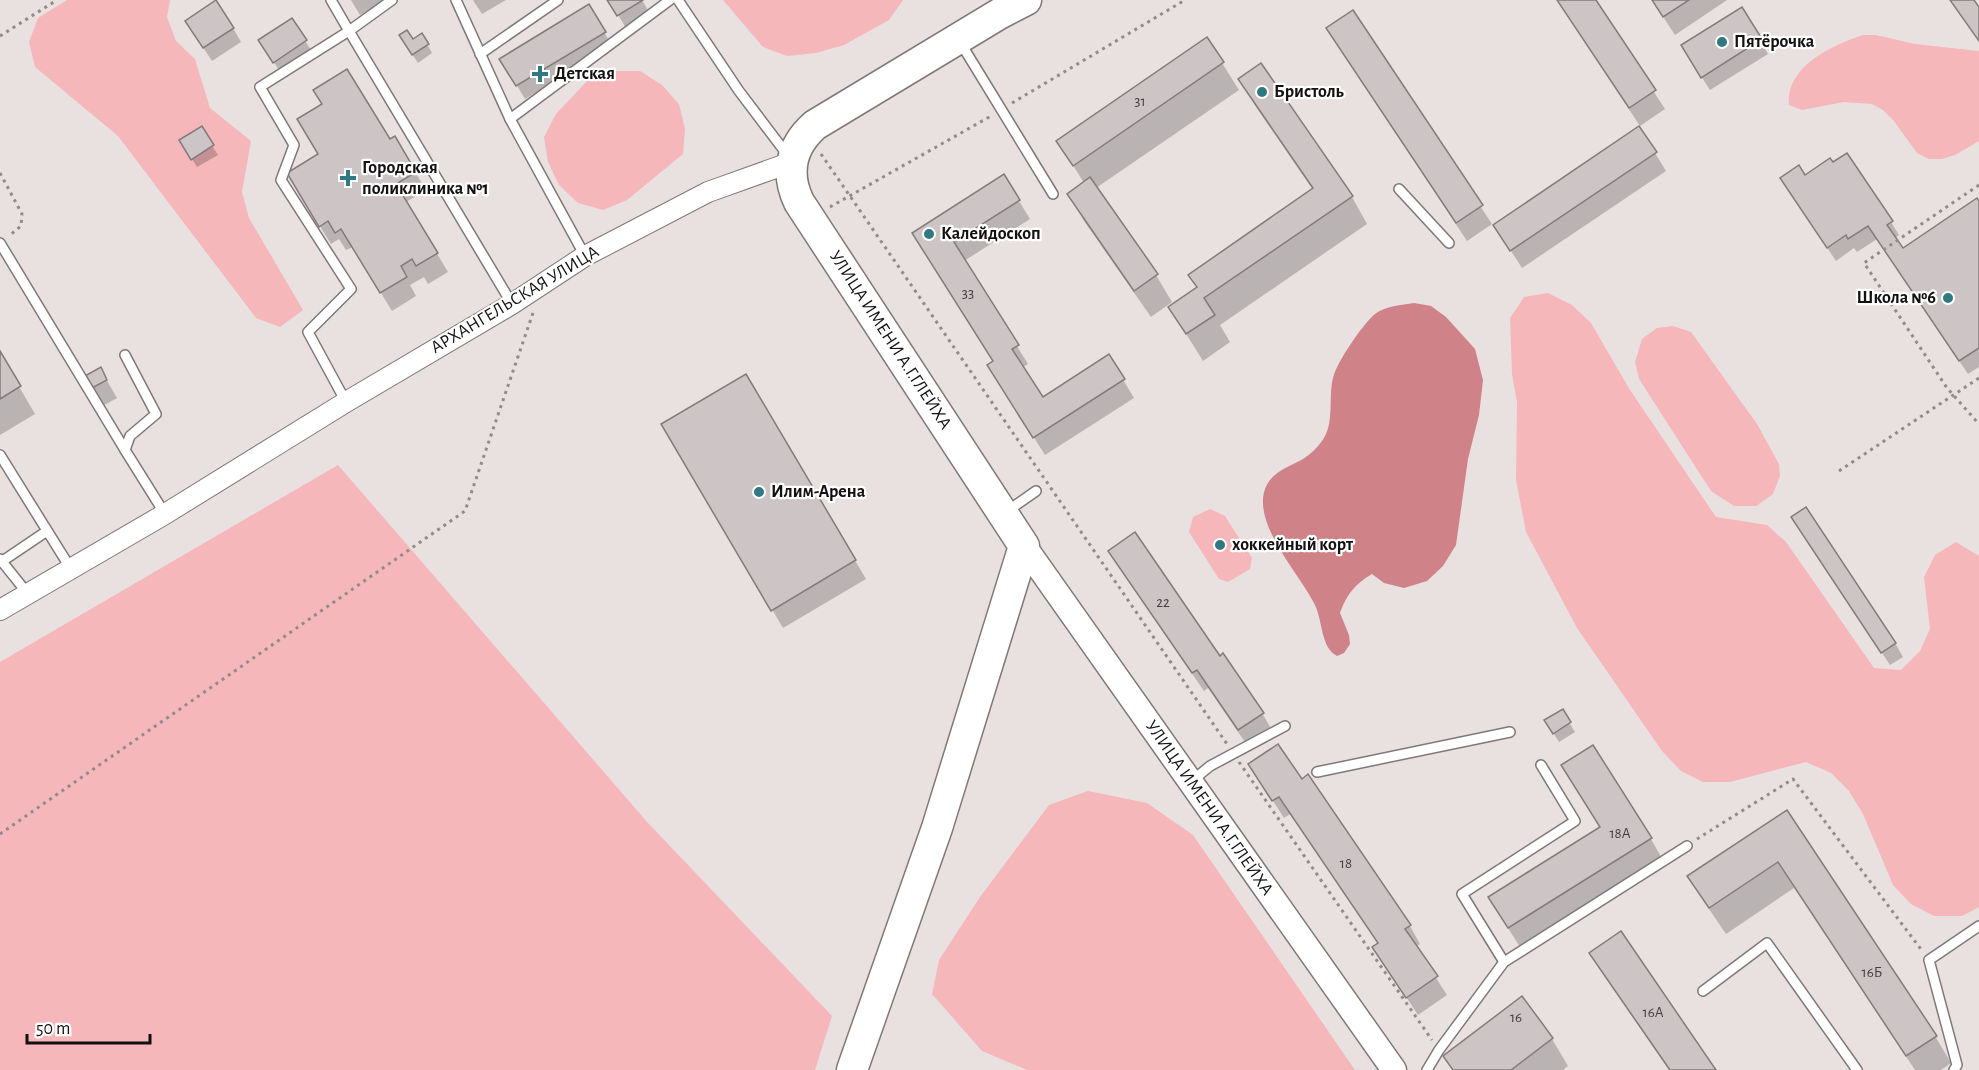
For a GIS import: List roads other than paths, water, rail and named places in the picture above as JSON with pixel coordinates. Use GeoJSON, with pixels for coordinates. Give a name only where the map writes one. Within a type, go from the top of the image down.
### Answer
{"type":"FeatureCollection","features":[{"type":"Feature","properties":{"kind":"main road"},"geometry":{"type":"LineString","coordinates":[[792,162],[799,142],[815,125],[959,40],[995,7],[1026,0]]}},
{"type":"Feature","properties":{"kind":"main road","name":"УЛИЦА ИМЕНИ А.Г.ГЛЕЙХА"},"geometry":{"type":"LineString","coordinates":[[792,162],[792,184],[799,202],[1024,546]]}},
{"type":"Feature","properties":{"kind":"main road"},"geometry":{"type":"LineString","coordinates":[[852,1070],[937,828],[1024,546]]}},
{"type":"Feature","properties":{"kind":"street","name":"АРХАНГЕЛЬСКАЯ УЛИЦА"},"geometry":{"type":"LineString","coordinates":[[0,610],[165,514],[346,402],[512,304],[585,256],[708,192],[792,162]]}},
{"type":"Feature","properties":{"kind":"street","name":"УЛИЦА ИМЕНИ А.Г.ГЛЕЙХА"},"geometry":{"type":"LineString","coordinates":[[1024,546],[1394,1070]]}},
{"type":"Feature","properties":{"kind":"lane"},"geometry":{"type":"LineString","coordinates":[[331,0],[512,304]]}},
{"type":"Feature","properties":{"kind":"lane"},"geometry":{"type":"LineString","coordinates":[[346,402],[308,332],[351,289],[280,180],[294,145],[260,87],[350,31],[392,0]]}},
{"type":"Feature","properties":{"kind":"lane"},"geometry":{"type":"LineString","coordinates":[[456,0],[510,119],[585,256]]}},
{"type":"Feature","properties":{"kind":"lane"},"geometry":{"type":"LineString","coordinates":[[480,54],[558,0]]}},
{"type":"Feature","properties":{"kind":"lane"},"geometry":{"type":"LineString","coordinates":[[510,119],[670,0]]}},
{"type":"Feature","properties":{"kind":"lane"},"geometry":{"type":"LineString","coordinates":[[678,0],[739,91],[792,162]]}},
{"type":"Feature","properties":{"kind":"lane"},"geometry":{"type":"LineString","coordinates":[[959,40],[1053,194]]}},
{"type":"Feature","properties":{"kind":"lane"},"geometry":{"type":"LineString","coordinates":[[1399,189],[1449,243]]}},
{"type":"Feature","properties":{"kind":"lane"},"geometry":{"type":"LineString","coordinates":[[3,240],[125,450],[165,514]]}},
{"type":"Feature","properties":{"kind":"lane"},"geometry":{"type":"LineString","coordinates":[[125,355],[156,414],[130,436],[125,450]]}},
{"type":"Feature","properties":{"kind":"lane"},"geometry":{"type":"LineString","coordinates":[[0,455],[70,569]]}},
{"type":"Feature","properties":{"kind":"lane"},"geometry":{"type":"LineString","coordinates":[[1003,513],[1036,491]]}},
{"type":"Feature","properties":{"kind":"lane"},"geometry":{"type":"LineString","coordinates":[[28,594],[1,560],[47,531]]}},
{"type":"Feature","properties":{"kind":"lane"},"geometry":{"type":"LineString","coordinates":[[1190,782],[1210,766],[1285,726]]}},
{"type":"Feature","properties":{"kind":"lane"},"geometry":{"type":"LineString","coordinates":[[1317,772],[1510,732]]}},
{"type":"Feature","properties":{"kind":"lane"},"geometry":{"type":"LineString","coordinates":[[1504,962],[1462,894],[1575,821],[1541,765]]}},
{"type":"Feature","properties":{"kind":"lane"},"geometry":{"type":"LineString","coordinates":[[1427,1070],[1439,1050],[1504,962],[1687,846]]}},
{"type":"Feature","properties":{"kind":"lane"},"geometry":{"type":"LineString","coordinates":[[1954,1070],[1957,1065],[1929,960],[1979,926]]}},
{"type":"Feature","properties":{"kind":"lane"},"geometry":{"type":"LineString","coordinates":[[1704,991],[1767,943],[1857,1070]]}},
{"type":"Feature","properties":{"kind":"place","name":"Пятёрочка"},"geometry":{"type":"Point","coordinates":[1722,42]}},
{"type":"Feature","properties":{"kind":"place","name":"Детская"},"geometry":{"type":"Point","coordinates":[540,74]}},
{"type":"Feature","properties":{"kind":"place","name":"Бристоль"},"geometry":{"type":"Point","coordinates":[1262,92]}},
{"type":"Feature","properties":{"kind":"place","name":"Городская поликлиника №1"},"geometry":{"type":"Point","coordinates":[348,178]}},
{"type":"Feature","properties":{"kind":"place","name":"Калейдоскоп"},"geometry":{"type":"Point","coordinates":[929,234]}},
{"type":"Feature","properties":{"kind":"place","name":"Школа №6"},"geometry":{"type":"Point","coordinates":[1948,298]}},
{"type":"Feature","properties":{"kind":"place","name":"Илим-Арена"},"geometry":{"type":"Point","coordinates":[759,492]}},
{"type":"Feature","properties":{"kind":"place","name":"хоккейный корт"},"geometry":{"type":"Point","coordinates":[1220,545]}}]}
